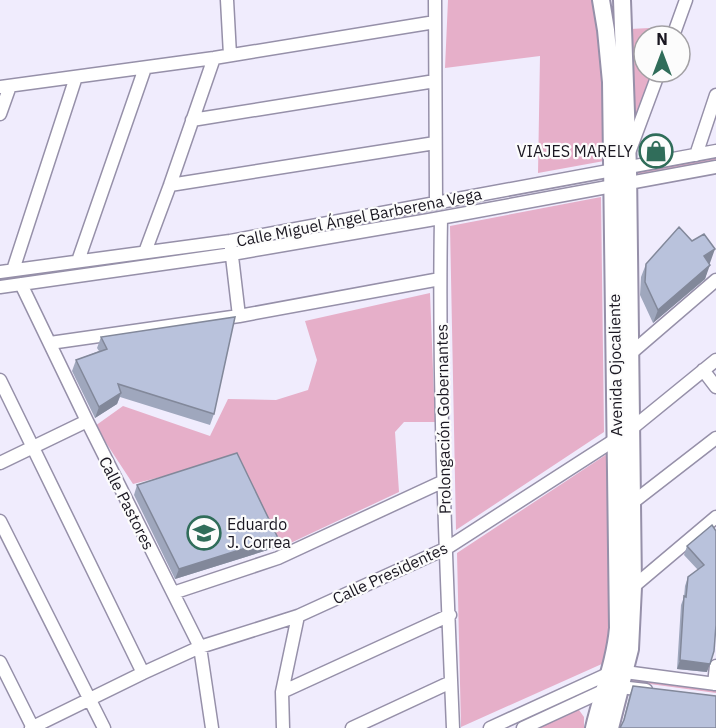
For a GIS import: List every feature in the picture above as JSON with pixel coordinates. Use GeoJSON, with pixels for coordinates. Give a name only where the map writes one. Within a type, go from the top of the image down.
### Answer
{"type":"FeatureCollection","features":[{"type":"Feature","properties":{"kind":"main road","name":"Avenida Ojocaliente"},"geometry":{"type":"LineString","coordinates":[[594,728],[603,691],[618,677],[630,649],[633,587],[632,503],[623,434],[611,179],[611,82],[601,0]]}},
{"type":"Feature","properties":{"kind":"main road","name":"Avenida Ojocaliente"},"geometry":{"type":"LineString","coordinates":[[610,728],[618,677],[616,652],[623,434],[630,354],[628,168],[622,0]]}},
{"type":"Feature","properties":{"kind":"street"},"geometry":{"type":"LineString","coordinates":[[227,0],[230,55]]}},
{"type":"Feature","properties":{"kind":"street"},"geometry":{"type":"LineString","coordinates":[[435,0],[436,202]]}},
{"type":"Feature","properties":{"kind":"street"},"geometry":{"type":"LineString","coordinates":[[677,24],[686,0]]}},
{"type":"Feature","properties":{"kind":"street"},"geometry":{"type":"LineString","coordinates":[[0,114],[5,87],[214,58],[435,21]]}},
{"type":"Feature","properties":{"kind":"street"},"geometry":{"type":"LineString","coordinates":[[145,252],[214,58]]}},
{"type":"Feature","properties":{"kind":"street"},"geometry":{"type":"LineString","coordinates":[[78,261],[145,68]]}},
{"type":"Feature","properties":{"kind":"street"},"geometry":{"type":"LineString","coordinates":[[13,270],[76,77]]}},
{"type":"Feature","properties":{"kind":"street"},"geometry":{"type":"LineString","coordinates":[[192,120],[435,81]]}},
{"type":"Feature","properties":{"kind":"street"},"geometry":{"type":"LineString","coordinates":[[628,168],[655,84]]}},
{"type":"Feature","properties":{"kind":"street"},"geometry":{"type":"LineString","coordinates":[[696,155],[716,95]]}},
{"type":"Feature","properties":{"kind":"street"},"geometry":{"type":"LineString","coordinates":[[170,185],[435,142]]}},
{"type":"Feature","properties":{"kind":"street","name":"Calle Miguel Ángel Barberena Vega"},"geometry":{"type":"LineString","coordinates":[[0,287],[231,248],[441,218],[611,179],[628,168],[716,152]]}},
{"type":"Feature","properties":{"kind":"street","name":"Calle Miguel Ángel Barberena Vega"},"geometry":{"type":"LineString","coordinates":[[628,168],[716,167]]}},
{"type":"Feature","properties":{"kind":"street","name":"Calle Miguel Ángel Barberena Vega"},"geometry":{"type":"LineString","coordinates":[[0,272],[145,252],[231,248],[436,202],[611,179]]}},
{"type":"Feature","properties":{"kind":"street","name":"Prolongación Gobernantes"},"geometry":{"type":"LineString","coordinates":[[441,218],[444,482],[453,728]]}},
{"type":"Feature","properties":{"kind":"street"},"geometry":{"type":"LineString","coordinates":[[231,248],[239,316]]}},
{"type":"Feature","properties":{"kind":"street"},"geometry":{"type":"LineString","coordinates":[[50,343],[239,316],[440,279]]}},
{"type":"Feature","properties":{"kind":"street"},"geometry":{"type":"LineString","coordinates":[[630,354],[716,280]]}},
{"type":"Feature","properties":{"kind":"street","name":"Calle Pastores"},"geometry":{"type":"LineString","coordinates":[[21,284],[200,647],[212,728]]}},
{"type":"Feature","properties":{"kind":"street","name":"Calle Presidentes"},"geometry":{"type":"LineString","coordinates":[[32,728],[200,647],[298,616],[447,548],[623,434],[716,360]]}},
{"type":"Feature","properties":{"kind":"street"},"geometry":{"type":"LineString","coordinates":[[703,370],[716,387]]}},
{"type":"Feature","properties":{"kind":"street"},"geometry":{"type":"LineString","coordinates":[[0,380],[142,673]]}},
{"type":"Feature","properties":{"kind":"street"},"geometry":{"type":"LineString","coordinates":[[0,463],[87,421]]}},
{"type":"Feature","properties":{"kind":"street"},"geometry":{"type":"LineString","coordinates":[[632,503],[716,438]]}},
{"type":"Feature","properties":{"kind":"street"},"geometry":{"type":"LineString","coordinates":[[173,593],[278,558],[444,482]]}},
{"type":"Feature","properties":{"kind":"street"},"geometry":{"type":"LineString","coordinates":[[633,587],[716,517]]}},
{"type":"Feature","properties":{"kind":"street"},"geometry":{"type":"LineString","coordinates":[[0,521],[104,728]]}},
{"type":"Feature","properties":{"kind":"street"},"geometry":{"type":"LineString","coordinates":[[282,692],[450,615]]}},
{"type":"Feature","properties":{"kind":"street"},"geometry":{"type":"LineString","coordinates":[[283,728],[282,692],[298,616]]}},
{"type":"Feature","properties":{"kind":"street"},"geometry":{"type":"LineString","coordinates":[[0,662],[32,728]]}},
{"type":"Feature","properties":{"kind":"street"},"geometry":{"type":"LineString","coordinates":[[490,728],[618,677],[715,684],[716,666]]}},
{"type":"Feature","properties":{"kind":"street"},"geometry":{"type":"LineString","coordinates":[[618,677],[654,691]]}},
{"type":"Feature","properties":{"kind":"street"},"geometry":{"type":"LineString","coordinates":[[352,728],[452,682]]}},
{"type":"Feature","properties":{"kind":"street"},"geometry":{"type":"LineString","coordinates":[[523,728],[603,691]]}},
{"type":"Feature","properties":{"kind":"shaded area"},"geometry":{"type":"Polygon","coordinates":[[[448,0],[593,0],[600,20],[604,161],[538,173],[540,56],[445,68],[448,0]]]}},
{"type":"Feature","properties":{"kind":"shaded area"},"geometry":{"type":"Polygon","coordinates":[[[630,29],[632,29],[632,84],[649,84],[633,129],[630,29]]]}},
{"type":"Feature","properties":{"kind":"shaded area"},"geometry":{"type":"Polygon","coordinates":[[[716,157],[716,163],[634,178],[632,171],[716,157]]]}},
{"type":"Feature","properties":{"kind":"shaded area"},"geometry":{"type":"Polygon","coordinates":[[[601,197],[604,432],[456,530],[450,226],[601,197]]]}},
{"type":"Feature","properties":{"kind":"shaded area"},"geometry":{"type":"Polygon","coordinates":[[[430,293],[435,422],[404,422],[395,432],[399,492],[282,547],[236,458],[133,484],[95,426],[123,406],[210,436],[228,399],[276,400],[308,390],[317,360],[305,321],[430,293]]]}},
{"type":"Feature","properties":{"kind":"shaded area"},"geometry":{"type":"Polygon","coordinates":[[[607,454],[613,630],[604,663],[461,727],[457,553],[607,454]]]}},
{"type":"Feature","properties":{"kind":"shaded area"},"geometry":{"type":"Polygon","coordinates":[[[629,676],[716,688],[716,693],[628,681],[629,676]]]}},
{"type":"Feature","properties":{"kind":"shaded area"},"geometry":{"type":"Polygon","coordinates":[[[575,709],[579,710],[584,717],[584,728],[536,728],[575,709]]]}},
{"type":"Feature","properties":{"kind":"building"},"geometry":{"type":"Polygon","coordinates":[[[679,227],[692,241],[704,234],[715,249],[704,256],[710,265],[658,310],[645,282],[646,264],[679,227]]]}},
{"type":"Feature","properties":{"kind":"building"},"geometry":{"type":"Polygon","coordinates":[[[235,317],[214,414],[118,384],[121,393],[99,407],[76,360],[107,349],[101,337],[235,317]]]}},
{"type":"Feature","properties":{"kind":"building"},"geometry":{"type":"Polygon","coordinates":[[[237,453],[278,538],[179,569],[137,485],[237,453]]]}},
{"type":"Feature","properties":{"kind":"building"},"geometry":{"type":"Polygon","coordinates":[[[712,525],[716,531],[716,625],[714,651],[710,664],[680,660],[684,596],[686,597],[688,577],[704,565],[687,546],[712,525]]]}},
{"type":"Feature","properties":{"kind":"building"},"geometry":{"type":"Polygon","coordinates":[[[633,686],[716,696],[716,728],[620,728],[633,686]]]}},
{"type":"Feature","properties":{"kind":"place","name":"VIAJES MARELY"},"geometry":{"type":"Point","coordinates":[656,151]}},
{"type":"Feature","properties":{"kind":"place","name":"Eduardo J. Correa"},"geometry":{"type":"Point","coordinates":[204,533]}}]}
